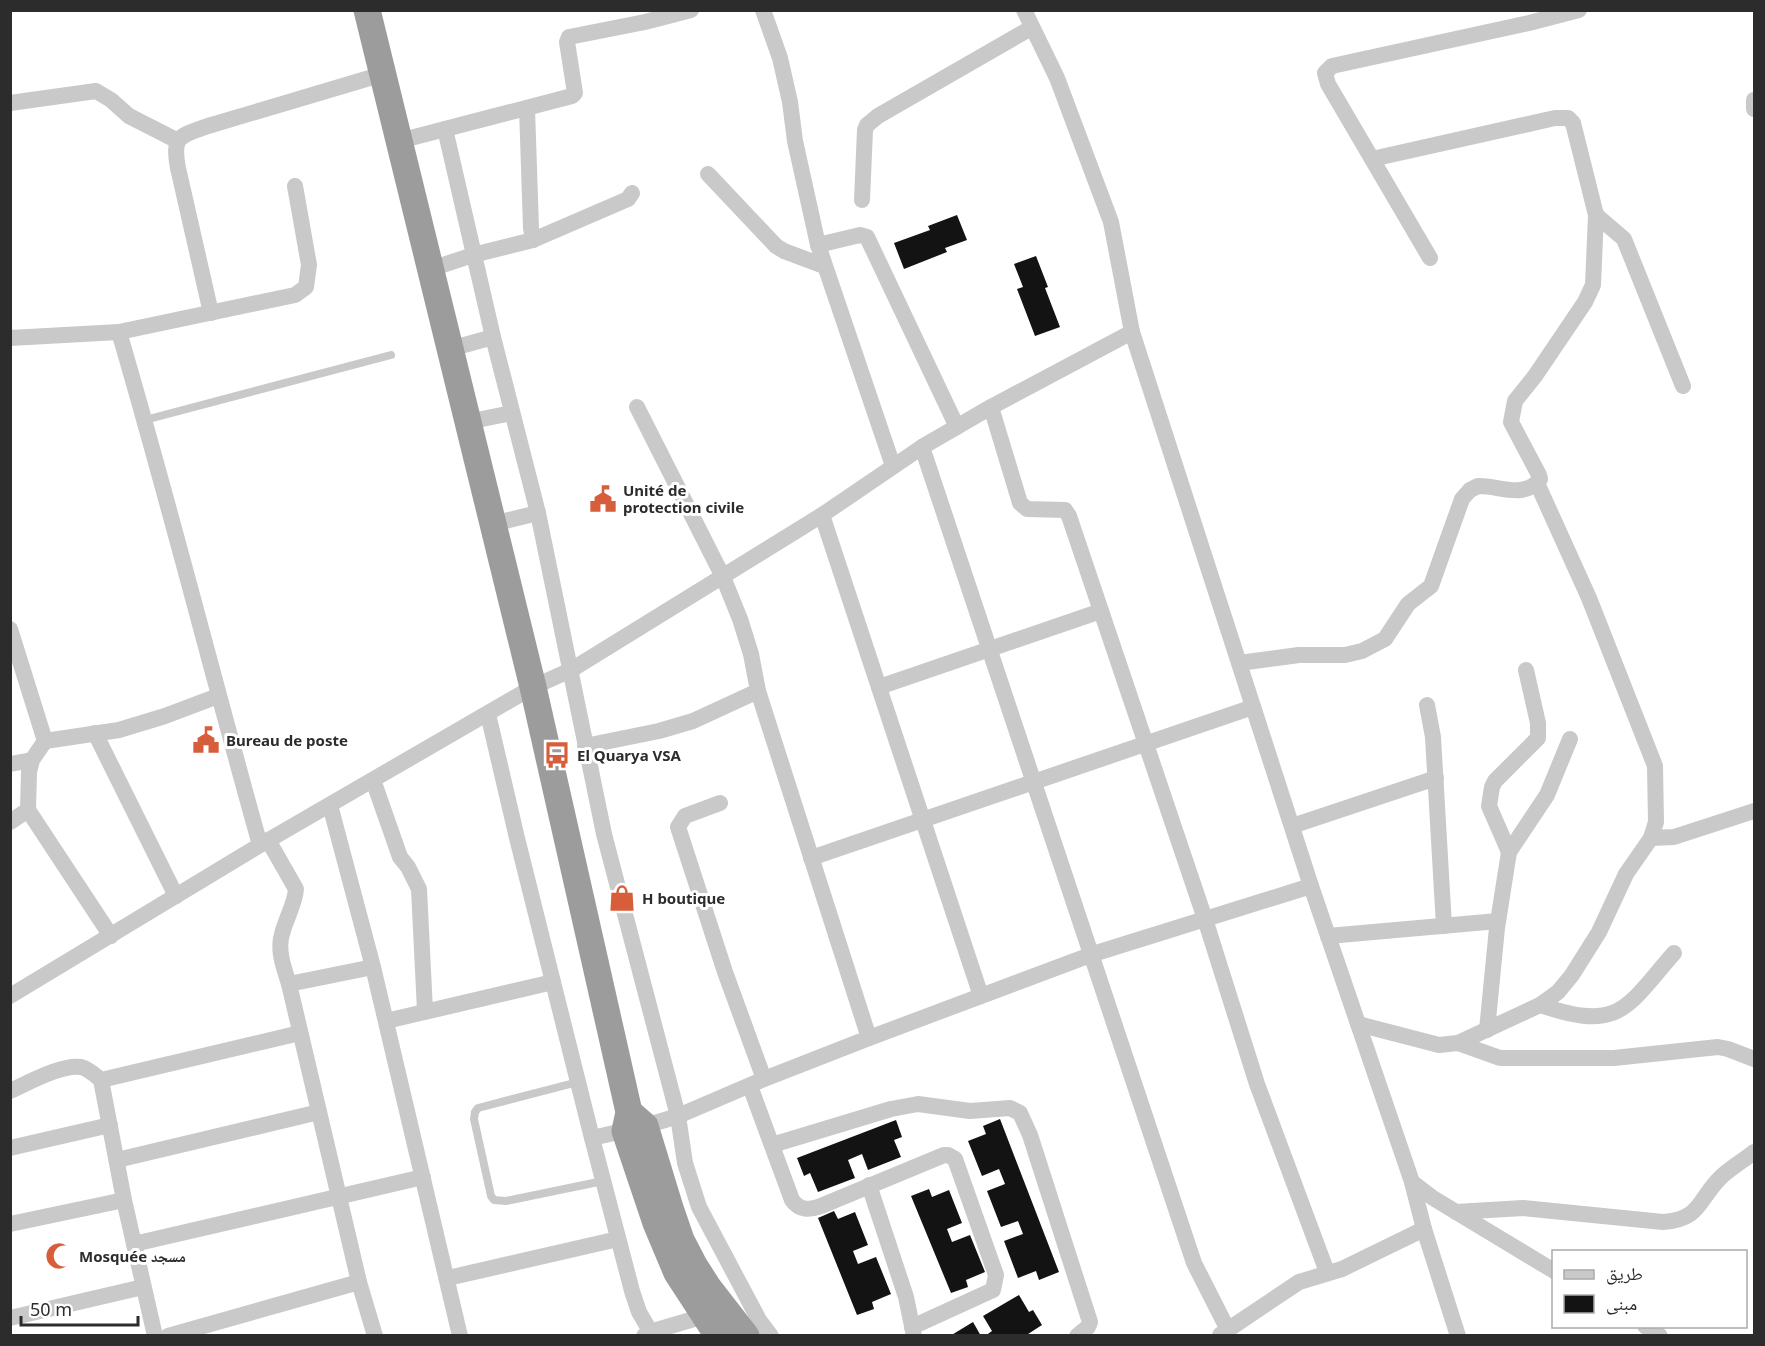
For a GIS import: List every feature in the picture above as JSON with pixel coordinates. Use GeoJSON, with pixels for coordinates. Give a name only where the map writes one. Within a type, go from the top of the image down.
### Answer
{"type":"FeatureCollection","features":[{"type":"Feature","properties":{"kind":"highway"},"geometry":{"type":"LineString","coordinates":[[367,10],[533,687],[656,1223],[677,1273],[711,1326]]}},
{"type":"Feature","properties":{"kind":"highway"},"geometry":{"type":"LineString","coordinates":[[633,1123],[681,1240],[694,1265],[708,1287],[746,1335]]}},
{"type":"Feature","properties":{"kind":"street"},"geometry":{"type":"LineString","coordinates":[[399,141],[563,99],[575,93],[567,42],[569,37],[643,16],[691,10]]}},
{"type":"Feature","properties":{"kind":"street"},"geometry":{"type":"LineString","coordinates":[[763,10],[780,58],[790,102],[795,141],[818,245],[892,466]]}},
{"type":"Feature","properties":{"kind":"street"},"geometry":{"type":"LineString","coordinates":[[1024,10],[1057,78],[1111,222],[1132,332],[1311,886],[1412,1182],[1424,1229],[1458,1335]]}},
{"type":"Feature","properties":{"kind":"street"},"geometry":{"type":"LineString","coordinates":[[1430,258],[1328,84],[1325,77],[1328,69],[1332,66],[1528,17],[1579,10]]}},
{"type":"Feature","properties":{"kind":"street"},"geometry":{"type":"LineString","coordinates":[[862,200],[864,139],[867,125],[1031,28]]}},
{"type":"Feature","properties":{"kind":"street"},"geometry":{"type":"LineString","coordinates":[[211,313],[178,168],[175,148],[178,141],[182,136],[207,126],[383,74]]}},
{"type":"Feature","properties":{"kind":"street"},"geometry":{"type":"LineString","coordinates":[[10,103],[96,91],[111,99],[129,116],[178,141]]}},
{"type":"Feature","properties":{"kind":"street"},"geometry":{"type":"LineString","coordinates":[[1755,100],[1755,109]]}},
{"type":"Feature","properties":{"kind":"street"},"geometry":{"type":"LineString","coordinates":[[527,108],[533,240]]}},
{"type":"Feature","properties":{"kind":"street"},"geometry":{"type":"LineString","coordinates":[[1239,663],[1299,655],[1345,655],[1376,645],[1385,639],[1408,604],[1431,586],[1462,499],[1466,494],[1478,486],[1512,491],[1537,483],[1540,479],[1537,470],[1511,422],[1515,401],[1535,376],[1593,285],[1596,215],[1573,123],[1568,118],[1562,117],[1372,159]]}},
{"type":"Feature","properties":{"kind":"street"},"geometry":{"type":"LineString","coordinates":[[445,129],[473,255],[537,513],[604,834],[678,1116],[685,1163],[699,1207],[759,1320],[771,1335]]}},
{"type":"Feature","properties":{"kind":"street"},"geometry":{"type":"LineString","coordinates":[[708,174],[776,246],[824,266]]}},
{"type":"Feature","properties":{"kind":"street"},"geometry":{"type":"LineString","coordinates":[[10,338],[119,332],[295,296],[306,287],[309,265],[295,186]]}},
{"type":"Feature","properties":{"kind":"street"},"geometry":{"type":"LineString","coordinates":[[430,269],[473,255],[533,240],[628,199],[632,193]]}},
{"type":"Feature","properties":{"kind":"street"},"geometry":{"type":"LineString","coordinates":[[1596,215],[1624,239],[1683,386]]}},
{"type":"Feature","properties":{"kind":"street"},"geometry":{"type":"LineString","coordinates":[[818,245],[860,235],[867,237],[957,427]]}},
{"type":"Feature","properties":{"kind":"street"},"geometry":{"type":"LineString","coordinates":[[119,332],[145,420],[218,696],[264,842],[296,889],[281,935],[281,956],[359,1282],[375,1335]]}},
{"type":"Feature","properties":{"kind":"street"},"geometry":{"type":"LineString","coordinates":[[10,996],[264,842],[533,687],[571,670],[822,515],[922,447],[991,407],[1132,332]]}},
{"type":"Feature","properties":{"kind":"street"},"geometry":{"type":"LineString","coordinates":[[450,348],[493,337]]}},
{"type":"Feature","properties":{"kind":"street"},"geometry":{"type":"LineString","coordinates":[[637,407],[723,577],[740,619],[751,654],[758,691],[869,1038]]}},
{"type":"Feature","properties":{"kind":"street"},"geometry":{"type":"LineString","coordinates":[[991,407],[1020,503],[1027,509],[1065,510],[1068,513],[1205,919],[1257,1084],[1327,1272]]}},
{"type":"Feature","properties":{"kind":"street"},"geometry":{"type":"LineString","coordinates":[[467,422],[512,413]]}},
{"type":"Feature","properties":{"kind":"street"},"geometry":{"type":"LineString","coordinates":[[922,447],[1093,954],[1194,1263],[1224,1333],[1299,1282],[1342,1269],[1424,1229]]}},
{"type":"Feature","properties":{"kind":"street"},"geometry":{"type":"LineString","coordinates":[[1358,1024],[1439,1045],[1458,1043],[1540,1005],[1558,992],[1572,975],[1599,932],[1626,874],[1651,838],[1656,822],[1655,766],[1589,598],[1537,483]]}},
{"type":"Feature","properties":{"kind":"street"},"geometry":{"type":"LineString","coordinates":[[492,524],[537,513]]}},
{"type":"Feature","properties":{"kind":"street"},"geometry":{"type":"LineString","coordinates":[[822,515],[981,996]]}},
{"type":"Feature","properties":{"kind":"street"},"geometry":{"type":"LineString","coordinates":[[879,687],[1101,611]]}},
{"type":"Feature","properties":{"kind":"street"},"geometry":{"type":"LineString","coordinates":[[10,629],[15,663],[45,741]]}},
{"type":"Feature","properties":{"kind":"street"},"geometry":{"type":"LineString","coordinates":[[1509,852],[1491,813],[1490,796],[1495,781],[1538,738],[1538,723],[1526,670]]}},
{"type":"Feature","properties":{"kind":"street"},"geometry":{"type":"LineString","coordinates":[[585,746],[659,731],[693,721],[758,691]]}},
{"type":"Feature","properties":{"kind":"street"},"geometry":{"type":"LineString","coordinates":[[111,936],[28,810],[29,772],[32,760],[45,741],[119,730],[218,696]]}},
{"type":"Feature","properties":{"kind":"street"},"geometry":{"type":"LineString","coordinates":[[1427,705],[1434,737],[1444,926]]}},
{"type":"Feature","properties":{"kind":"street"},"geometry":{"type":"LineString","coordinates":[[811,858],[1253,707]]}},
{"type":"Feature","properties":{"kind":"street"},"geometry":{"type":"LineString","coordinates":[[488,714],[592,1138],[639,1312],[649,1334],[711,1326]]}},
{"type":"Feature","properties":{"kind":"street"},"geometry":{"type":"LineString","coordinates":[[95,733],[176,896]]}},
{"type":"Feature","properties":{"kind":"street"},"geometry":{"type":"LineString","coordinates":[[1487,1030],[1498,921],[1509,852],[1547,795],[1570,739]]}},
{"type":"Feature","properties":{"kind":"street"},"geometry":{"type":"LineString","coordinates":[[10,764],[32,760]]}},
{"type":"Feature","properties":{"kind":"street"},"geometry":{"type":"LineString","coordinates":[[1292,826],[1436,778]]}},
{"type":"Feature","properties":{"kind":"street"},"geometry":{"type":"LineString","coordinates":[[373,780],[400,857],[419,889],[425,1011]]}},
{"type":"Feature","properties":{"kind":"street"},"geometry":{"type":"LineString","coordinates":[[720,803],[685,816],[678,827],[757,1083],[772,1145],[792,1200],[801,1208],[811,1209],[821,1206],[869,1185],[944,1155],[952,1156],[996,1275],[993,1290],[913,1331],[906,1297],[869,1185]]}},
{"type":"Feature","properties":{"kind":"street"},"geometry":{"type":"LineString","coordinates":[[330,805],[373,967],[460,1335]]}},
{"type":"Feature","properties":{"kind":"street"},"geometry":{"type":"LineString","coordinates":[[10,822],[28,810]]}},
{"type":"Feature","properties":{"kind":"street"},"geometry":{"type":"LineString","coordinates":[[1651,838],[1674,837],[1755,811]]}},
{"type":"Feature","properties":{"kind":"street"},"geometry":{"type":"LineString","coordinates":[[592,1138],[633,1123],[678,1116],[869,1038],[1093,954],[1311,886]]}},
{"type":"Feature","properties":{"kind":"street"},"geometry":{"type":"LineString","coordinates":[[1328,936],[1498,921]]}},
{"type":"Feature","properties":{"kind":"street"},"geometry":{"type":"LineString","coordinates":[[1540,1005],[1576,1016],[1598,1017],[1618,1012],[1629,1005],[1674,953]]}},
{"type":"Feature","properties":{"kind":"street"},"geometry":{"type":"LineString","coordinates":[[289,984],[373,967]]}},
{"type":"Feature","properties":{"kind":"street"},"geometry":{"type":"LineString","coordinates":[[386,1021],[553,982]]}},
{"type":"Feature","properties":{"kind":"street"},"geometry":{"type":"LineString","coordinates":[[101,1080],[300,1033]]}},
{"type":"Feature","properties":{"kind":"street"},"geometry":{"type":"LineString","coordinates":[[1458,1043],[1500,1058],[1614,1058],[1718,1047],[1755,1059]]}},
{"type":"Feature","properties":{"kind":"street"},"geometry":{"type":"LineString","coordinates":[[10,1091],[50,1074],[82,1067],[101,1080],[124,1200],[155,1335]]}},
{"type":"Feature","properties":{"kind":"street"},"geometry":{"type":"LineString","coordinates":[[772,1145],[891,1109],[918,1104],[970,1111],[997,1107],[1016,1110],[1020,1113],[1030,1135],[1090,1322],[1085,1330],[1077,1335]]}},
{"type":"Feature","properties":{"kind":"street"},"geometry":{"type":"LineString","coordinates":[[117,1160],[318,1112]]}},
{"type":"Feature","properties":{"kind":"street"},"geometry":{"type":"LineString","coordinates":[[10,1148],[110,1125]]}},
{"type":"Feature","properties":{"kind":"street"},"geometry":{"type":"LineString","coordinates":[[1456,1212],[1523,1208],[1672,1221],[1693,1213],[1722,1176],[1755,1152]]}},
{"type":"Feature","properties":{"kind":"street"},"geometry":{"type":"LineString","coordinates":[[134,1244],[423,1177]]}},
{"type":"Feature","properties":{"kind":"street"},"geometry":{"type":"LineString","coordinates":[[1412,1182],[1433,1198],[1552,1270]]}},
{"type":"Feature","properties":{"kind":"street"},"geometry":{"type":"LineString","coordinates":[[10,1224],[124,1200]]}},
{"type":"Feature","properties":{"kind":"street"},"geometry":{"type":"LineString","coordinates":[[448,1278],[618,1239]]}},
{"type":"Feature","properties":{"kind":"street"},"geometry":{"type":"LineString","coordinates":[[168,1335],[359,1282]]}},
{"type":"Feature","properties":{"kind":"street"},"geometry":{"type":"LineString","coordinates":[[10,1318],[143,1287]]}},
{"type":"Feature","properties":{"kind":"lane"},"geometry":{"type":"LineString","coordinates":[[145,420],[390,355]]}},
{"type":"Feature","properties":{"kind":"lane"},"geometry":{"type":"LineString","coordinates":[[578,1082],[478,1108],[474,1119],[491,1196],[494,1200],[506,1201],[603,1181]]}},
{"type":"Feature","properties":{"kind":"building"},"geometry":{"type":"Polygon","coordinates":[[[957,215],[967,240],[945,248],[947,252],[904,269],[894,243],[930,230],[928,226],[957,215]]]}},
{"type":"Feature","properties":{"kind":"building"},"geometry":{"type":"Polygon","coordinates":[[[1036,256],[1060,327],[1035,336],[1017,289],[1023,287],[1014,264],[1036,256]]]}},
{"type":"Feature","properties":{"kind":"building"},"geometry":{"type":"Polygon","coordinates":[[[1000,1119],[1059,1272],[1039,1280],[1036,1271],[1018,1278],[1004,1241],[1023,1234],[1018,1221],[1001,1227],[987,1191],[1005,1184],[999,1169],[982,1176],[968,1141],[986,1134],[983,1126],[1000,1119]]]}},
{"type":"Feature","properties":{"kind":"building"},"geometry":{"type":"Polygon","coordinates":[[[896,1120],[902,1137],[894,1140],[901,1157],[868,1170],[862,1154],[848,1160],[855,1178],[818,1192],[810,1173],[804,1176],[797,1158],[896,1120]]]}},
{"type":"Feature","properties":{"kind":"building"},"geometry":{"type":"Polygon","coordinates":[[[929,1189],[932,1197],[949,1190],[962,1223],[947,1229],[952,1242],[970,1235],[985,1272],[966,1280],[968,1287],[951,1293],[911,1196],[929,1189]]]}},
{"type":"Feature","properties":{"kind":"building"},"geometry":{"type":"Polygon","coordinates":[[[834,1211],[838,1219],[855,1212],[868,1245],[853,1251],[858,1264],[876,1257],[891,1294],[872,1302],[874,1309],[857,1315],[818,1218],[834,1211]]]}},
{"type":"Feature","properties":{"kind":"building"},"geometry":{"type":"Polygon","coordinates":[[[1019,1295],[1029,1312],[1033,1310],[1042,1325],[1025,1336],[985,1336],[992,1331],[983,1316],[1019,1295]]]}},
{"type":"Feature","properties":{"kind":"building"},"geometry":{"type":"Polygon","coordinates":[[[973,1322],[981,1336],[950,1336],[973,1322]]]}},
{"type":"Feature","properties":{"kind":"place","name":"Unité de protection civile"},"geometry":{"type":"Point","coordinates":[603,499]}},
{"type":"Feature","properties":{"kind":"place","name":"Bureau de poste"},"geometry":{"type":"Point","coordinates":[206,740]}},
{"type":"Feature","properties":{"kind":"place","name":"El Quarya VSA"},"geometry":{"type":"Point","coordinates":[557,755]}},
{"type":"Feature","properties":{"kind":"place","name":"H boutique"},"geometry":{"type":"Point","coordinates":[622,898]}},
{"type":"Feature","properties":{"kind":"place","name":"Mosquée مسجد"},"geometry":{"type":"Point","coordinates":[59,1256]}}]}
